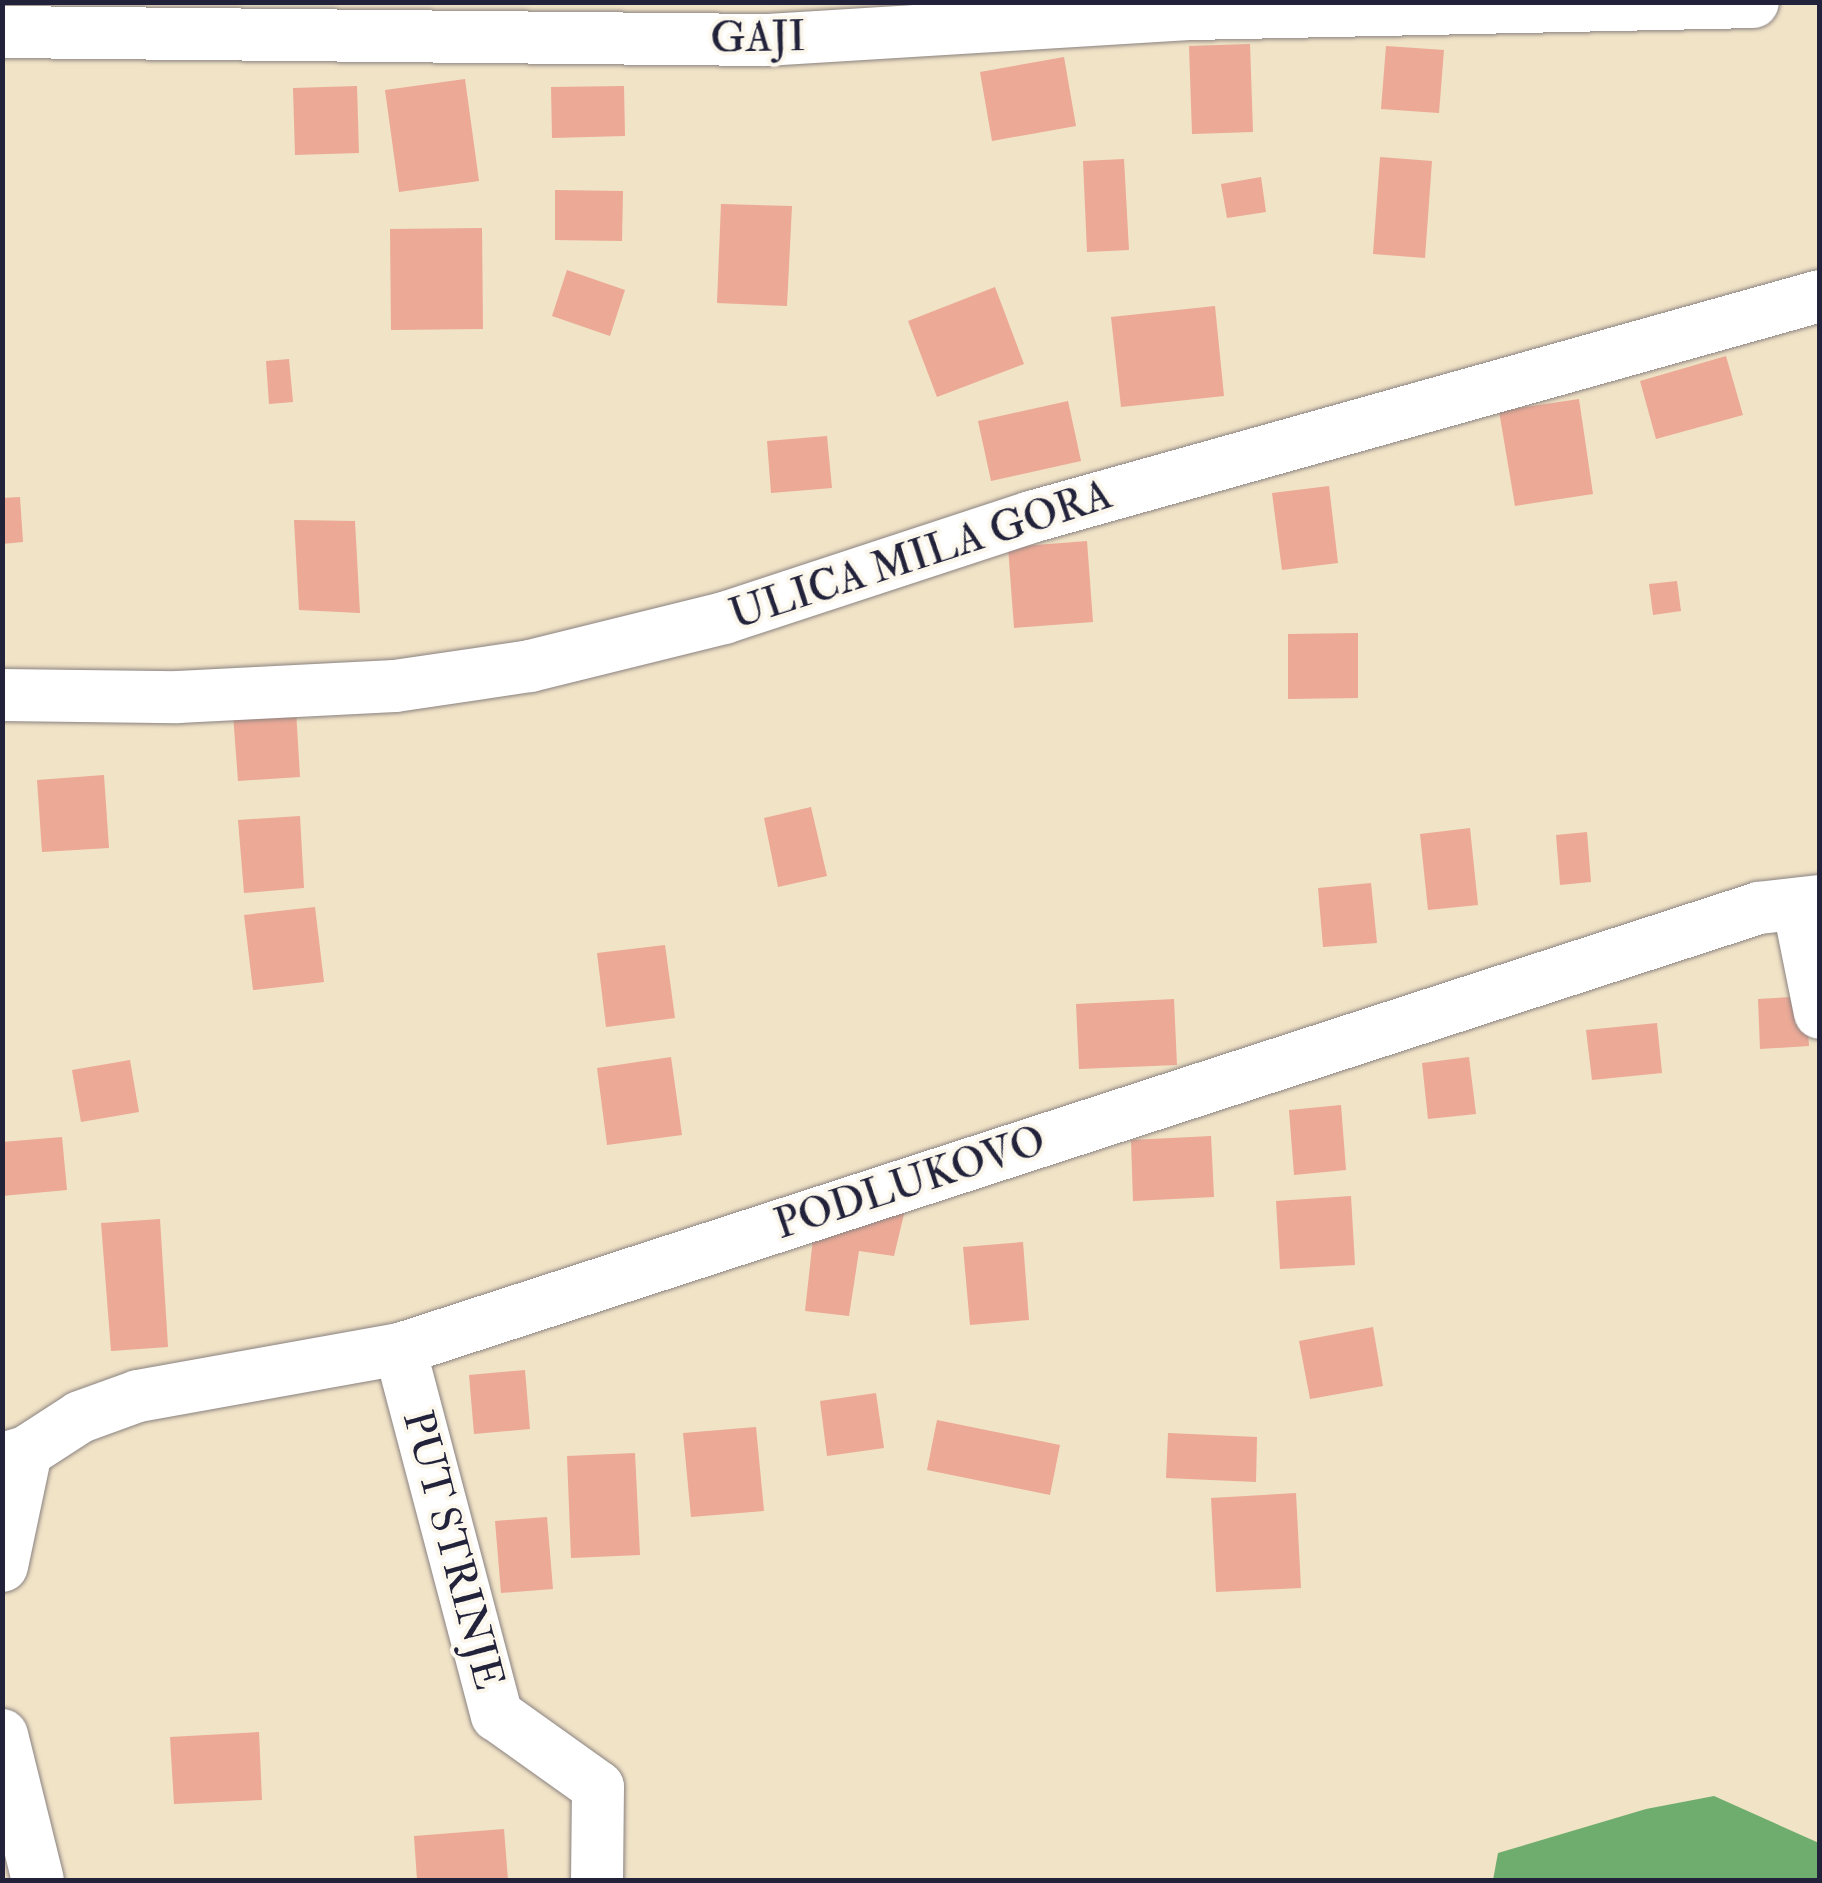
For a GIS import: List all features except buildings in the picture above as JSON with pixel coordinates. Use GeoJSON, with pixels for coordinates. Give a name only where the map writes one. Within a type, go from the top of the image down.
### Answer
{"type":"FeatureCollection","features":[{"type":"Feature","properties":{"kind":"street","name":"GAJI"},"geometry":{"type":"LineString","coordinates":[[2,32],[766,40],[1192,14],[1753,2]]}},
{"type":"Feature","properties":{"kind":"street","name":"ULICA MILA GORA"},"geometry":{"type":"LineString","coordinates":[[2,695],[178,697],[375,687],[530,666],[724,618],[1032,517],[1820,296]]}},
{"type":"Feature","properties":{"kind":"street"},"geometry":{"type":"LineString","coordinates":[[1809,903],[1820,1013]]}},
{"type":"Feature","properties":{"kind":"street","name":"PODLUKOVO"},"geometry":{"type":"LineString","coordinates":[[14,1456],[80,1416],[138,1396],[400,1349],[1759,908],[1809,903]]}},
{"type":"Feature","properties":{"kind":"street","name":"PUT STRINJE"},"geometry":{"type":"LineString","coordinates":[[400,1349],[497,1716],[598,1787],[597,1880]]}},
{"type":"Feature","properties":{"kind":"street"},"geometry":{"type":"LineString","coordinates":[[2,1566],[14,1456]]}},
{"type":"Feature","properties":{"kind":"street"},"geometry":{"type":"LineString","coordinates":[[2,1734],[38,1880]]}},
{"type":"Feature","properties":{"kind":"green space"},"geometry":{"type":"Polygon","coordinates":[[[1714,1796],[1819,1843],[1819,1880],[1493,1880],[1498,1853],[1646,1809],[1714,1796]]]}}]}
